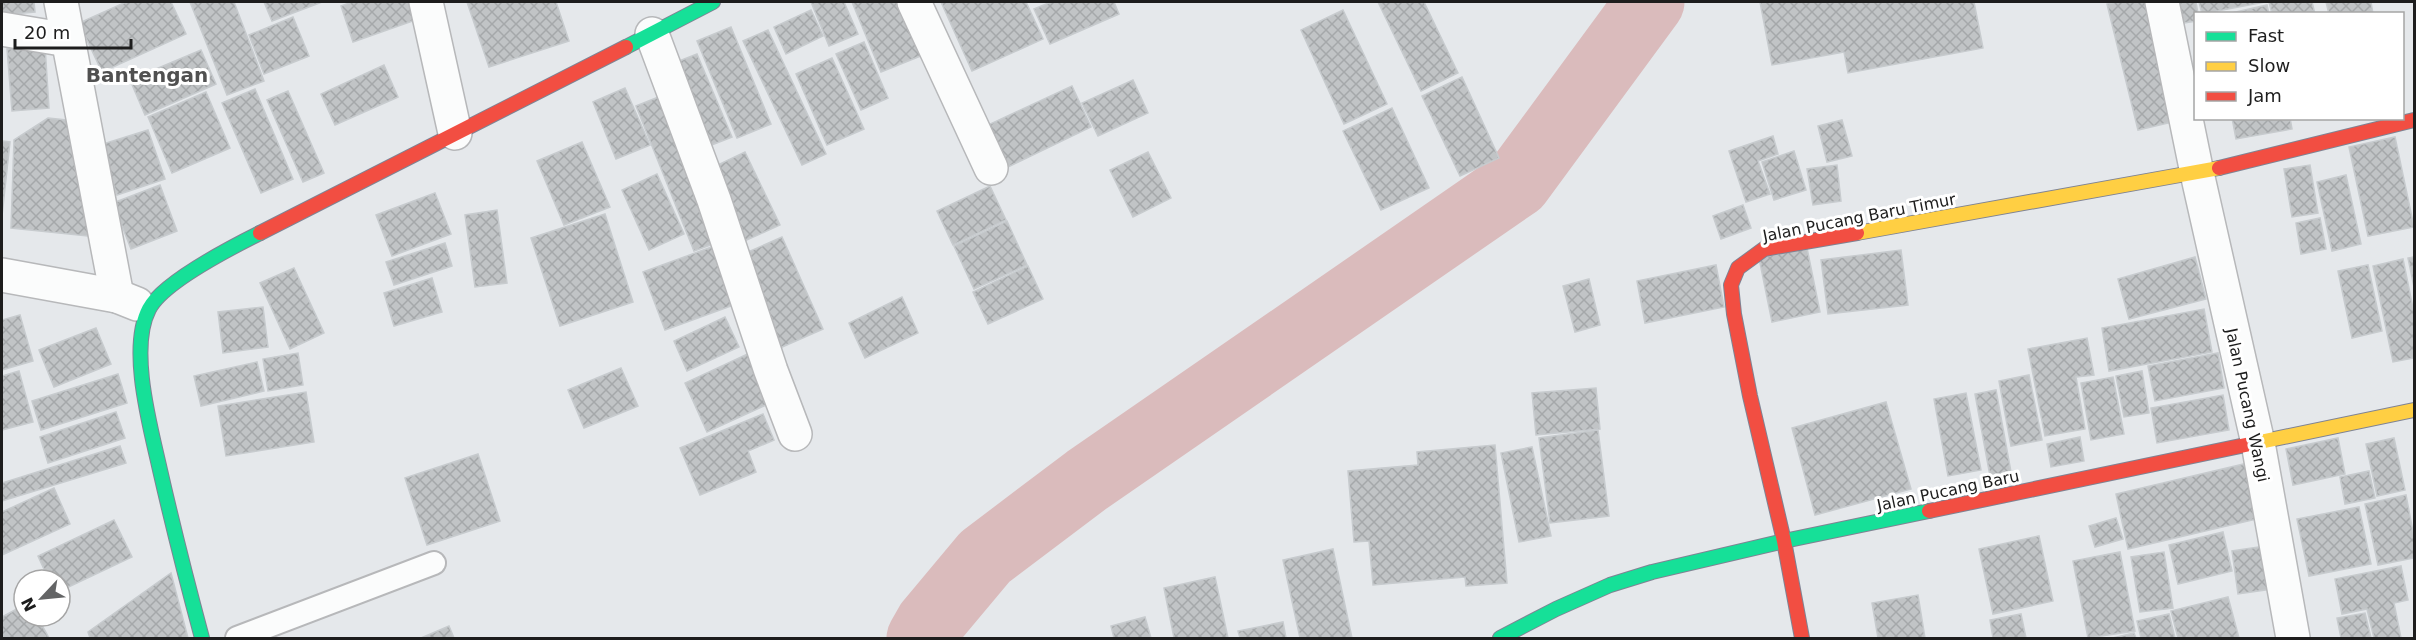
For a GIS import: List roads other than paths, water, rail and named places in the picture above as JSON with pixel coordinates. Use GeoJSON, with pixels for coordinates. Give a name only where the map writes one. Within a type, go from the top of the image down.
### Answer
{"type":"FeatureCollection","features":[{"type":"Feature","properties":{"kind":"street"},"geometry":{"type":"LineString","coordinates":[[61,2],[117,296]]}},
{"type":"Feature","properties":{"kind":"street"},"geometry":{"type":"LineString","coordinates":[[426,2],[455,133]]}},
{"type":"Feature","properties":{"kind":"street"},"geometry":{"type":"LineString","coordinates":[[202,639],[174,533],[145,402],[141,343],[149,309],[173,283],[195,269],[713,2]]}},
{"type":"Feature","properties":{"kind":"street"},"geometry":{"type":"LineString","coordinates":[[914,2],[991,168]]}},
{"type":"Feature","properties":{"kind":"street","name":"Jalan Pucang Wangi"},"geometry":{"type":"LineString","coordinates":[[2162,2],[2197,173],[2258,443],[2294,639]]}},
{"type":"Feature","properties":{"kind":"street"},"geometry":{"type":"LineString","coordinates":[[2,29],[68,40]]}},
{"type":"Feature","properties":{"kind":"street"},"geometry":{"type":"LineString","coordinates":[[652,34],[722,222],[771,371],[795,434]]}},
{"type":"Feature","properties":{"kind":"street","name":"Jalan Pucang Baru Timur"},"geometry":{"type":"LineString","coordinates":[[1802,639],[1784,541],[1734,314],[1731,285],[1738,268],[1764,249],[2197,173],[2415,120]]}},
{"type":"Feature","properties":{"kind":"street"},"geometry":{"type":"LineString","coordinates":[[2,275],[117,296],[149,309]]}},
{"type":"Feature","properties":{"kind":"street","name":"Jalan Pucang Baru"},"geometry":{"type":"LineString","coordinates":[[1500,639],[1556,609],[1610,585],[1652,572],[1784,541],[2415,410]]}},
{"type":"Feature","properties":{"kind":"lane"},"geometry":{"type":"LineString","coordinates":[[237,639],[434,563]]}},
{"type":"Feature","properties":{"kind":"waterway"},"geometry":{"type":"LineString","coordinates":[[921,638],[929,624],[985,557],[1087,480],[1517,183],[1650,2]]}},
{"type":"Feature","properties":{"kind":"district","name":"Bantengan"},"geometry":{"type":"Point","coordinates":[147,75]}}]}
